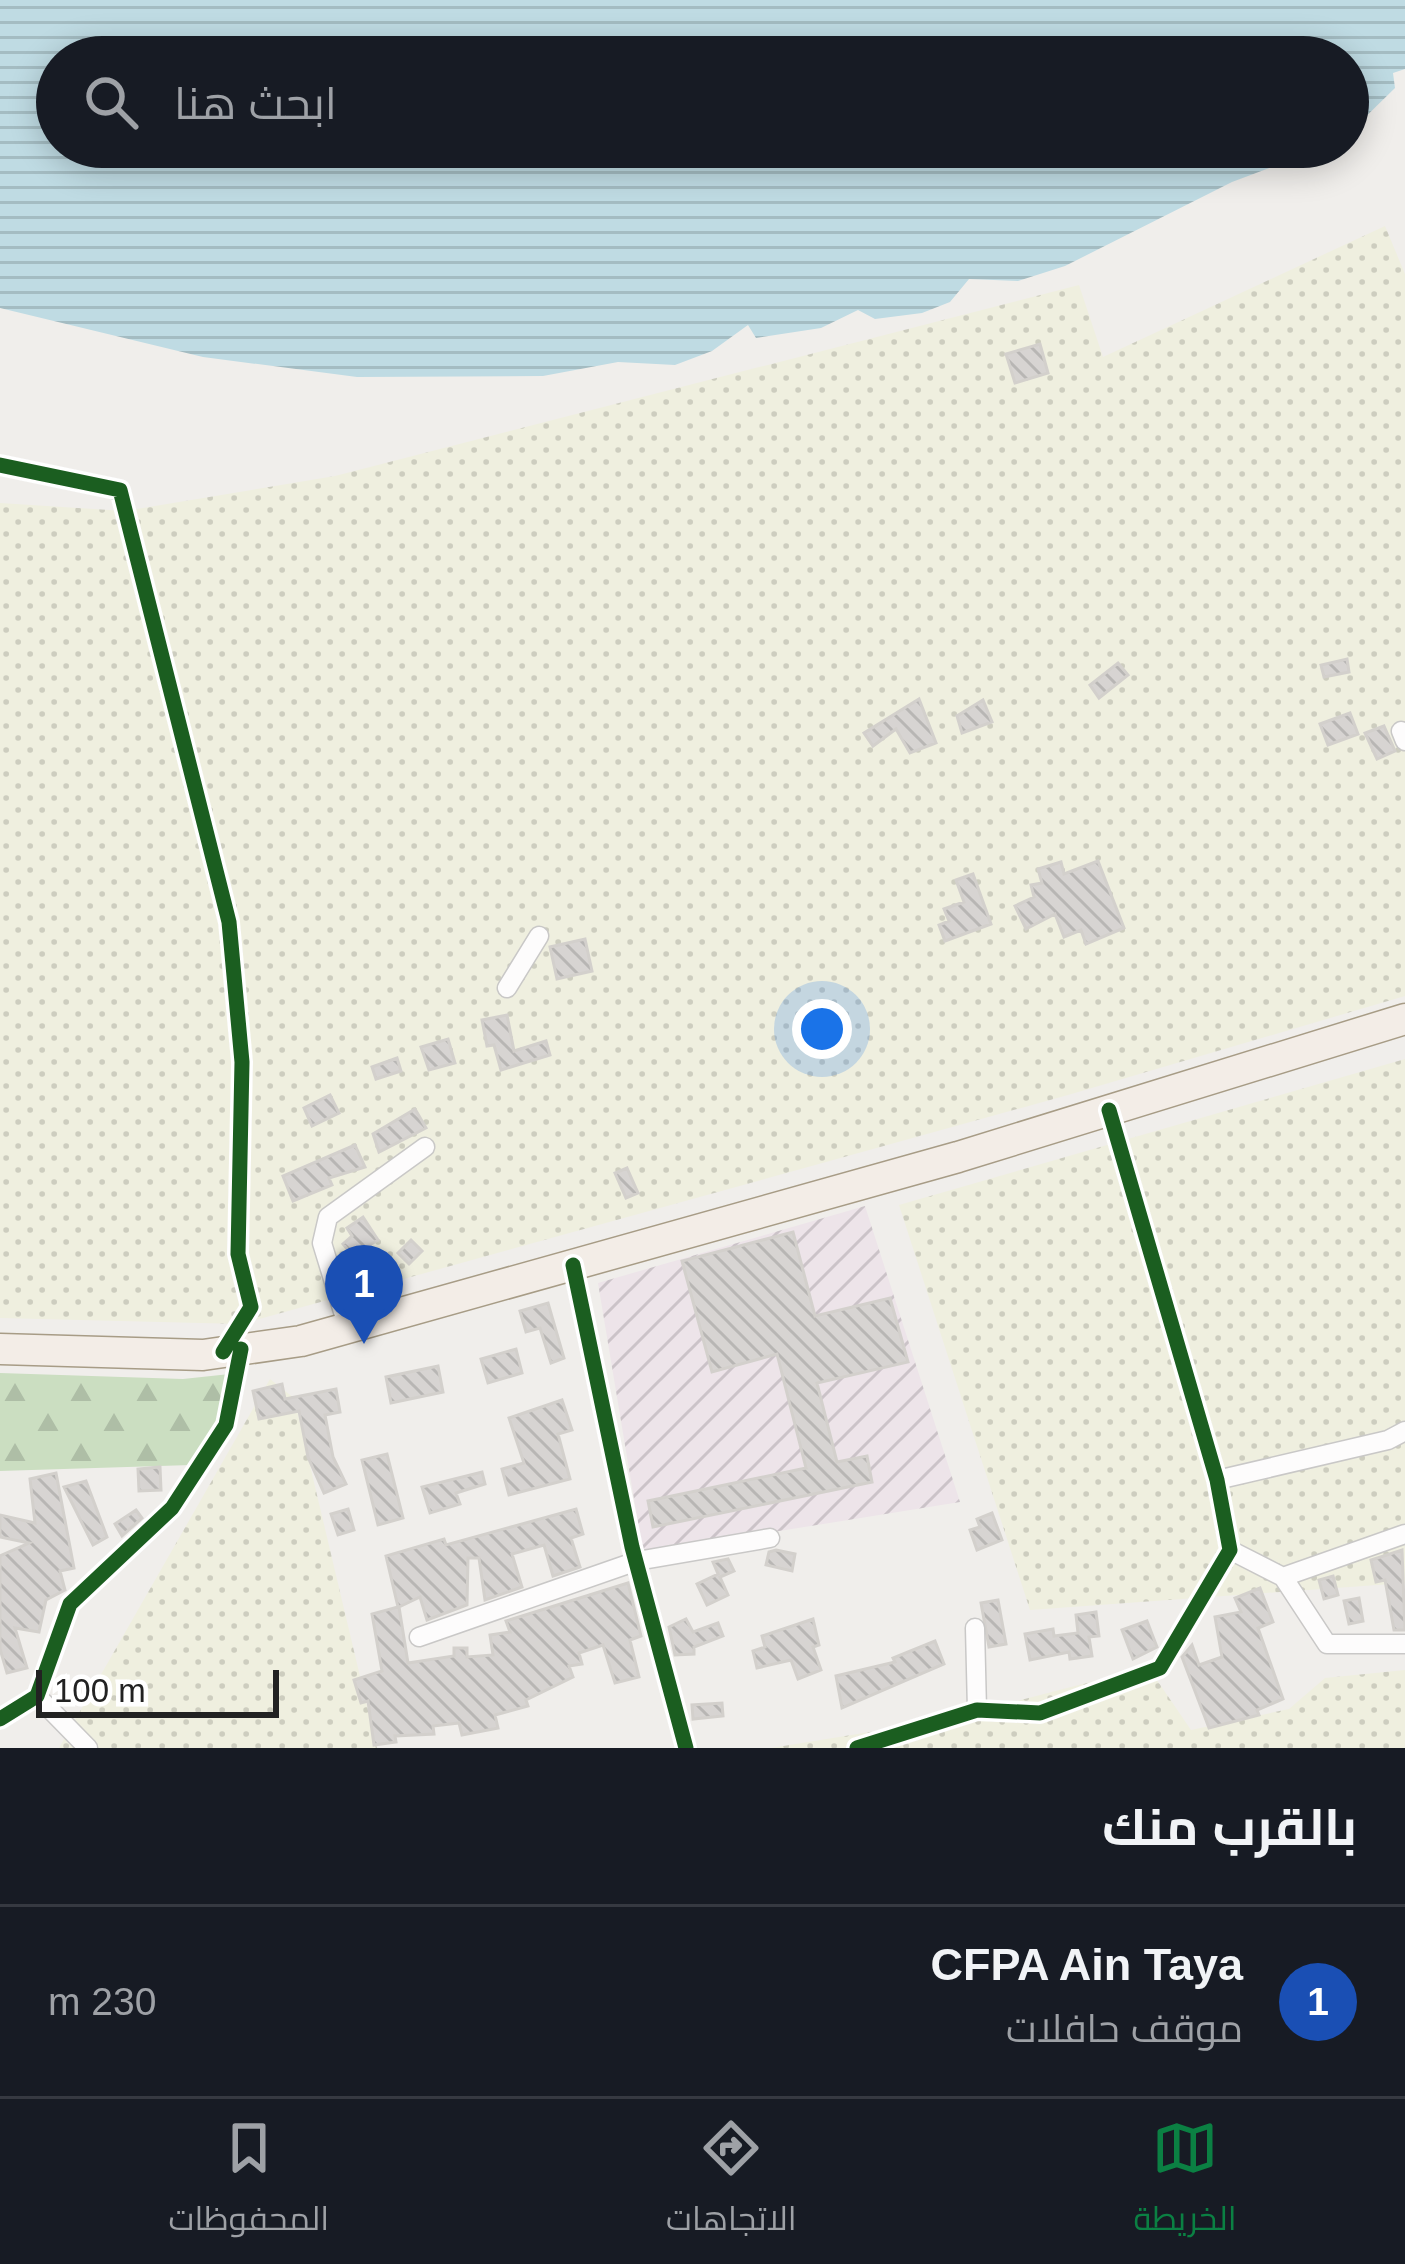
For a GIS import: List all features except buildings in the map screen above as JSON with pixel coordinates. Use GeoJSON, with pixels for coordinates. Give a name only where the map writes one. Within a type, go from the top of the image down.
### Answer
{"type":"FeatureCollection","features":[{"type":"Feature","properties":{"kind":"main road"},"geometry":{"type":"LineString","coordinates":[[0,1348],[232,1351],[348,1328],[1109,1110],[1405,1018]]}},
{"type":"Feature","properties":{"kind":"street"},"geometry":{"type":"LineString","coordinates":[[0,465],[120,490],[230,922],[242,1062],[238,1253],[251,1307],[232,1351],[226,1424],[172,1508],[70,1604],[37,1696],[0,1719]]}},
{"type":"Feature","properties":{"kind":"street"},"geometry":{"type":"LineString","coordinates":[[507,988],[539,935]]}},
{"type":"Feature","properties":{"kind":"street"},"geometry":{"type":"LineString","coordinates":[[857,1748],[977,1710],[1040,1713],[1160,1668],[1231,1550],[1217,1480],[1109,1110]]}},
{"type":"Feature","properties":{"kind":"street"},"geometry":{"type":"LineString","coordinates":[[348,1328],[322,1243],[328,1217],[424,1148]]}},
{"type":"Feature","properties":{"kind":"street"},"geometry":{"type":"LineString","coordinates":[[573,1265],[638,1561],[686,1748]]}},
{"type":"Feature","properties":{"kind":"street"},"geometry":{"type":"LineString","coordinates":[[1217,1480],[1388,1440],[1405,1431]]}},
{"type":"Feature","properties":{"kind":"street"},"geometry":{"type":"LineString","coordinates":[[1282,1577],[1405,1534]]}},
{"type":"Feature","properties":{"kind":"street"},"geometry":{"type":"LineString","coordinates":[[419,1636],[638,1561],[770,1538]]}},
{"type":"Feature","properties":{"kind":"street"},"geometry":{"type":"LineString","coordinates":[[1231,1550],[1282,1577],[1327,1644],[1405,1644]]}},
{"type":"Feature","properties":{"kind":"street"},"geometry":{"type":"LineString","coordinates":[[976,1628],[977,1710]]}},
{"type":"Feature","properties":{"kind":"street"},"geometry":{"type":"LineString","coordinates":[[37,1696],[88,1748]]}},
{"type":"Feature","properties":{"kind":"shaded area"},"geometry":{"type":"Polygon","coordinates":[[[865,1206],[960,1502],[643,1553],[598,1283],[865,1206]]]}},
{"type":"Feature","properties":{"kind":"green space"},"geometry":{"type":"Polygon","coordinates":[[[1385,226],[1405,274],[1405,996],[1068,1095],[241,1324],[0,1318],[0,503],[125,511],[335,476],[1079,285],[1103,357],[1385,226]]]}},
{"type":"Feature","properties":{"kind":"green space"},"geometry":{"type":"Polygon","coordinates":[[[1405,1059],[1405,1583],[1030,1610],[899,1205],[1405,1059]]]}},
{"type":"Feature","properties":{"kind":"green space"},"geometry":{"type":"Polygon","coordinates":[[[0,1373],[183,1379],[239,1373],[227,1412],[191,1465],[0,1471],[0,1373]]]}},
{"type":"Feature","properties":{"kind":"green space"},"geometry":{"type":"Polygon","coordinates":[[[270,1379],[294,1398],[377,1748],[59,1748],[270,1379]]]}},
{"type":"Feature","properties":{"kind":"green space"},"geometry":{"type":"Polygon","coordinates":[[[1148,1667],[1191,1730],[1289,1709],[1325,1678],[1405,1670],[1405,1748],[771,1748],[944,1720],[1148,1667]]]}},
{"type":"Feature","properties":{"kind":"water"},"geometry":{"type":"Polygon","coordinates":[[[0,0],[1405,0],[1405,69],[1393,73],[1395,88],[1369,113],[1369,36],[36,36],[36,168],[1269,168],[1065,266],[1018,281],[969,279],[950,302],[922,313],[875,319],[858,310],[821,328],[756,338],[748,325],[712,351],[675,365],[618,362],[543,376],[357,377],[203,357],[0,308],[0,0]]]}},
{"type":"Feature","properties":{"kind":"cycle path"},"geometry":{"type":"LineString","coordinates":[[0,465],[120,490],[229,922],[242,1062],[238,1254],[251,1307],[223,1352]]}},
{"type":"Feature","properties":{"kind":"cycle path"},"geometry":{"type":"LineString","coordinates":[[857,1748],[977,1710],[1040,1713],[1160,1668],[1230,1550],[1217,1480],[1109,1110]]}},
{"type":"Feature","properties":{"kind":"cycle path"},"geometry":{"type":"LineString","coordinates":[[573,1265],[632,1547],[686,1748]]}},
{"type":"Feature","properties":{"kind":"cycle path"},"geometry":{"type":"LineString","coordinates":[[0,1719],[37,1696],[70,1604],[172,1508],[226,1425],[241,1349]]}},
{"type":"Feature","properties":{"kind":"place","name":"CFPA Ain Taya"},"geometry":{"type":"Point","coordinates":[364,1344]}}]}
